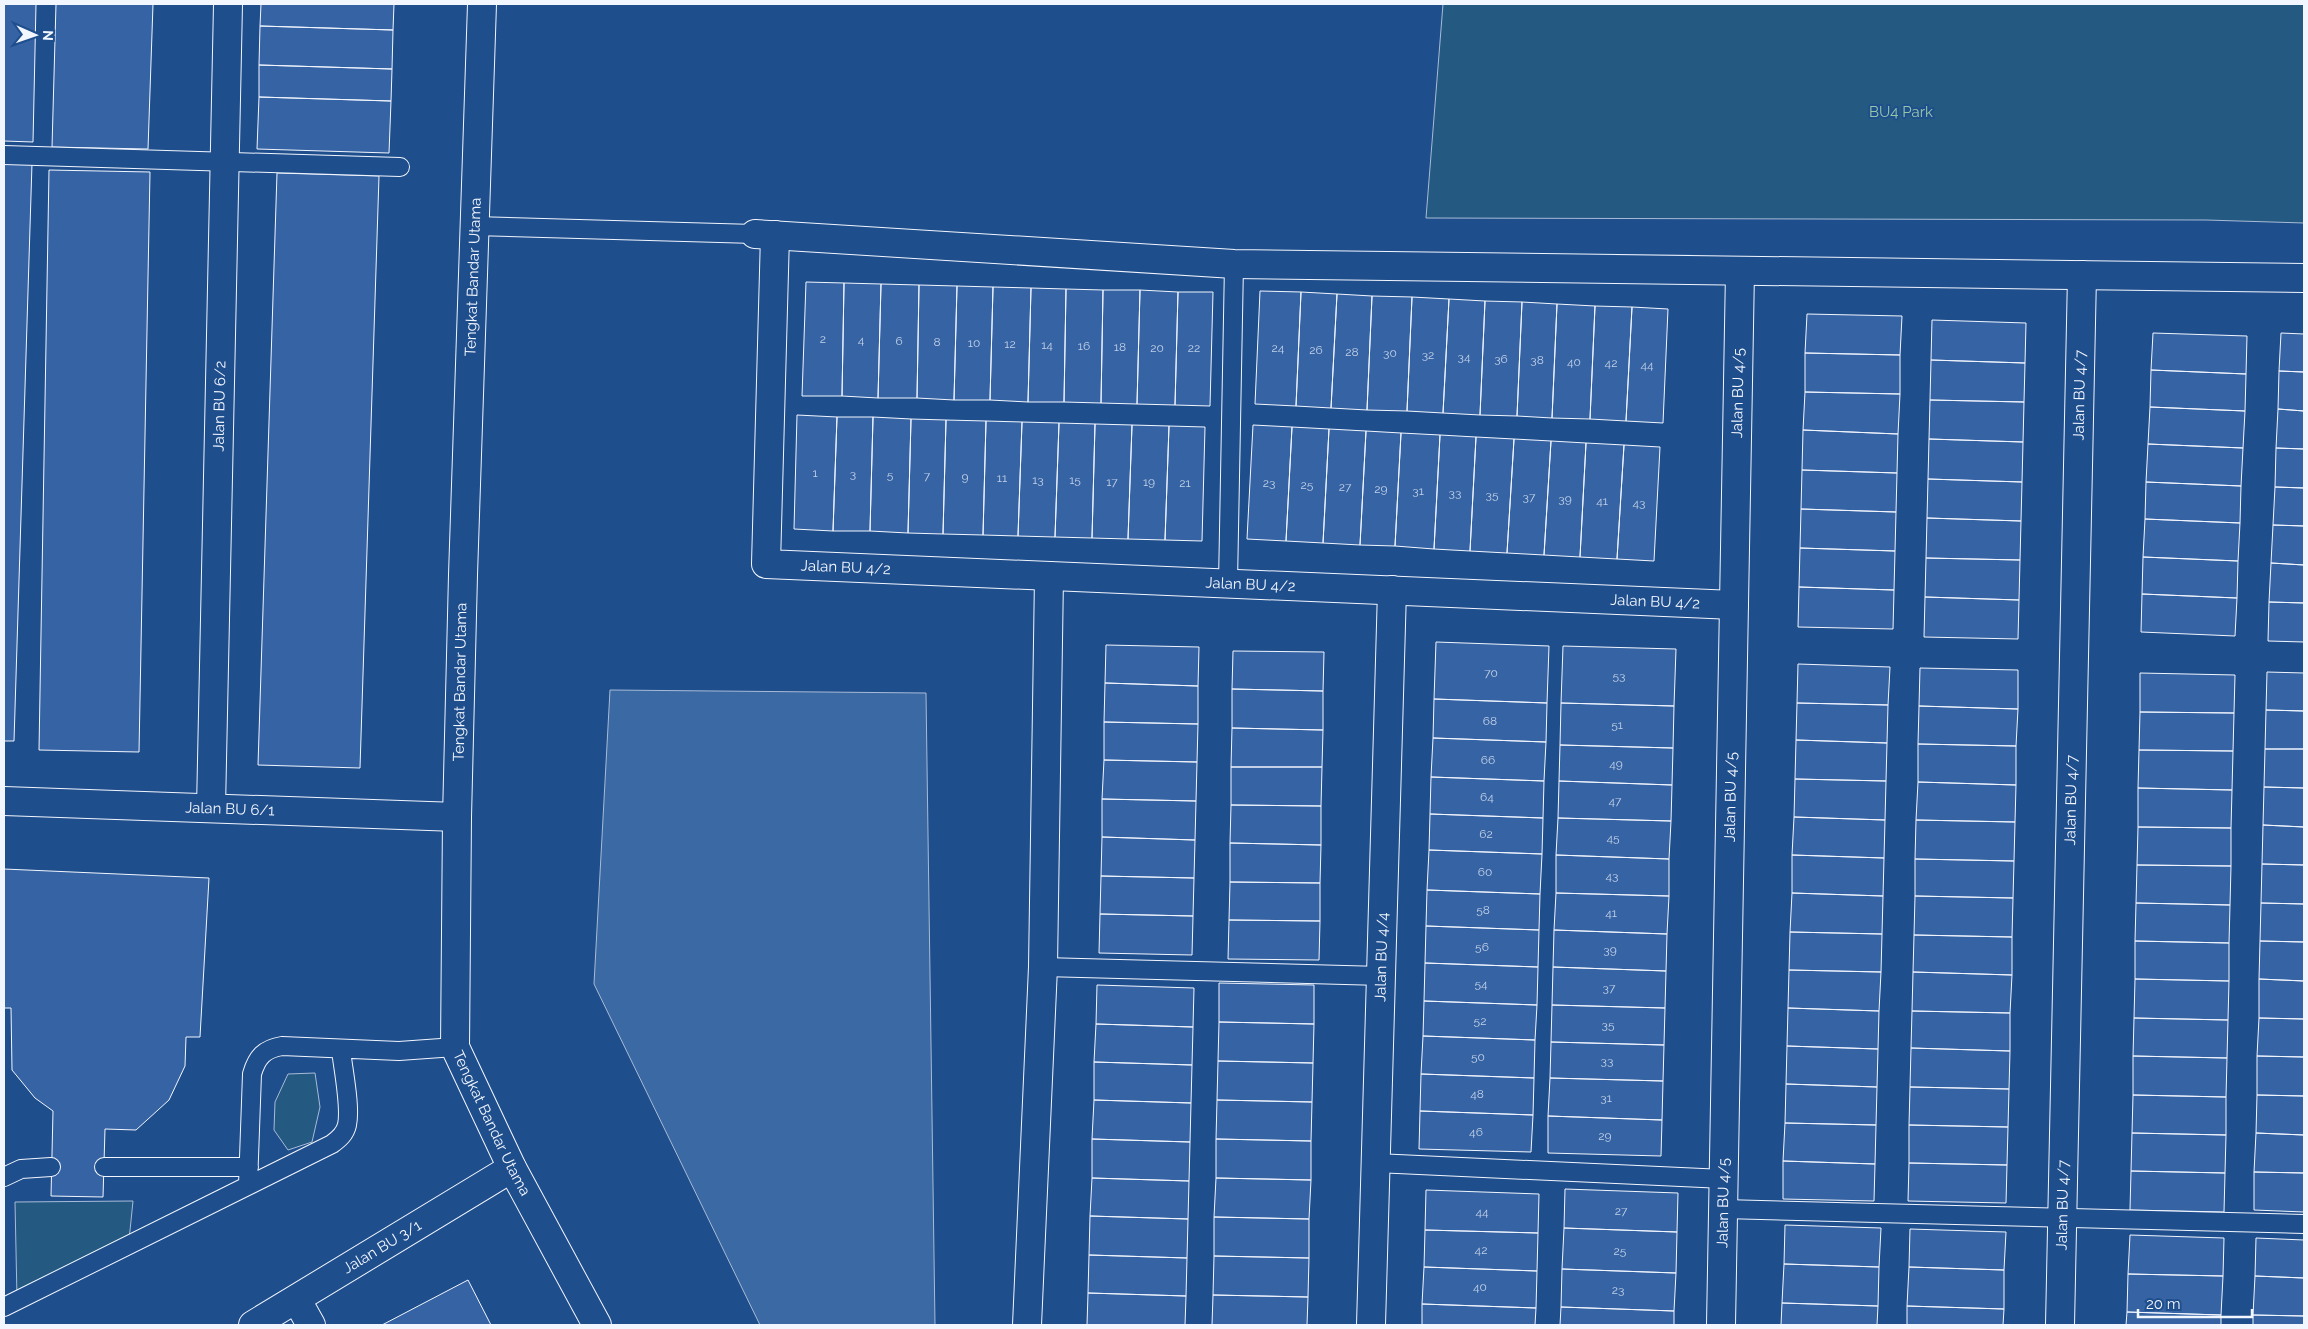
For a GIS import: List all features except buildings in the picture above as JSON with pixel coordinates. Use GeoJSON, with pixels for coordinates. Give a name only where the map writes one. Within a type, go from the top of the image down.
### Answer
{"type":"FeatureCollection","features":[{"type":"Feature","properties":{"kind":"street","name":"Jalan BU 6/2"},"geometry":{"type":"LineString","coordinates":[[211,808],[228,4]]}},
{"type":"Feature","properties":{"kind":"street","name":"Tengkat Bandar Utama"},"geometry":{"type":"LineString","coordinates":[[482,4],[457,817],[455,1047],[512,1168],[597,1325]]}},
{"type":"Feature","properties":{"kind":"street"},"geometry":{"type":"LineString","coordinates":[[765,234],[1234,264],[2304,278]]}},
{"type":"Feature","properties":{"kind":"street","name":"Jalan BU 4/2"},"geometry":{"type":"LineString","coordinates":[[765,234],[766,564],[1734,605]]}},
{"type":"Feature","properties":{"kind":"street","name":"Jalan BU 4/5"},"geometry":{"type":"LineString","coordinates":[[1721,1325],[1740,271]]}},
{"type":"Feature","properties":{"kind":"street","name":"Jalan BU 4/7"},"geometry":{"type":"LineString","coordinates":[[2060,1325],[2082,275]]}},
{"type":"Feature","properties":{"kind":"street"},"geometry":{"type":"LineString","coordinates":[[1027,1325],[1043,967],[1050,576]]}},
{"type":"Feature","properties":{"kind":"street","name":"Jalan BU 4/4"},"geometry":{"type":"LineString","coordinates":[[1371,1325],[1392,590]]}},
{"type":"Feature","properties":{"kind":"street","name":"Jalan BU 6/1"},"geometry":{"type":"LineString","coordinates":[[4,801],[457,817]]}},
{"type":"Feature","properties":{"kind":"street","name":"Jalan BU 3/1"},"geometry":{"type":"LineString","coordinates":[[253,1325],[512,1168]]}},
{"type":"Feature","properties":{"kind":"street"},"geometry":{"type":"LineString","coordinates":[[297,1300],[310,1325]]}},
{"type":"Feature","properties":{"kind":"lane"},"geometry":{"type":"LineString","coordinates":[[4,155],[400,167]]}},
{"type":"Feature","properties":{"kind":"lane"},"geometry":{"type":"LineString","coordinates":[[474,226],[765,234]]}},
{"type":"Feature","properties":{"kind":"lane"},"geometry":{"type":"LineString","coordinates":[[1228,583],[1234,264]]}},
{"type":"Feature","properties":{"kind":"lane"},"geometry":{"type":"LineString","coordinates":[[1043,967],[1382,976]]}},
{"type":"Feature","properties":{"kind":"lane"},"geometry":{"type":"LineString","coordinates":[[248,1186],[252,1074],[255,1063],[262,1054],[271,1048],[282,1046],[399,1051],[455,1047]]}},
{"type":"Feature","properties":{"kind":"lane"},"geometry":{"type":"LineString","coordinates":[[4,1307],[332,1144],[347,1127],[348,1115],[341,1050]]}},
{"type":"Feature","properties":{"kind":"lane"},"geometry":{"type":"LineString","coordinates":[[1376,1162],[1724,1179]]}},
{"type":"Feature","properties":{"kind":"lane"},"geometry":{"type":"LineString","coordinates":[[104,1166],[250,1167]]}},
{"type":"Feature","properties":{"kind":"lane"},"geometry":{"type":"LineString","coordinates":[[4,1177],[11,1172],[21,1169],[51,1167]]}},
{"type":"Feature","properties":{"kind":"lane"},"geometry":{"type":"LineString","coordinates":[[1723,1209],[2304,1224]]}},
{"type":"Feature","properties":{"kind":"green space","name":"BU4 Park"},"geometry":{"type":"Polygon","coordinates":[[[1443,4],[2304,4],[2304,223],[2206,220],[1426,218],[1443,4]]]}},
{"type":"Feature","properties":{"kind":"green space"},"geometry":{"type":"Polygon","coordinates":[[[315,1073],[320,1107],[312,1142],[288,1150],[274,1130],[275,1102],[288,1074],[315,1073]]]}},
{"type":"Feature","properties":{"kind":"green space"},"geometry":{"type":"Polygon","coordinates":[[[133,1201],[128,1250],[17,1298],[15,1202],[133,1201]]]}},
{"type":"Feature","properties":{"kind":"shaded area"},"geometry":{"type":"Polygon","coordinates":[[[610,690],[926,693],[935,1325],[760,1325],[594,984],[610,690]]]}}]}
